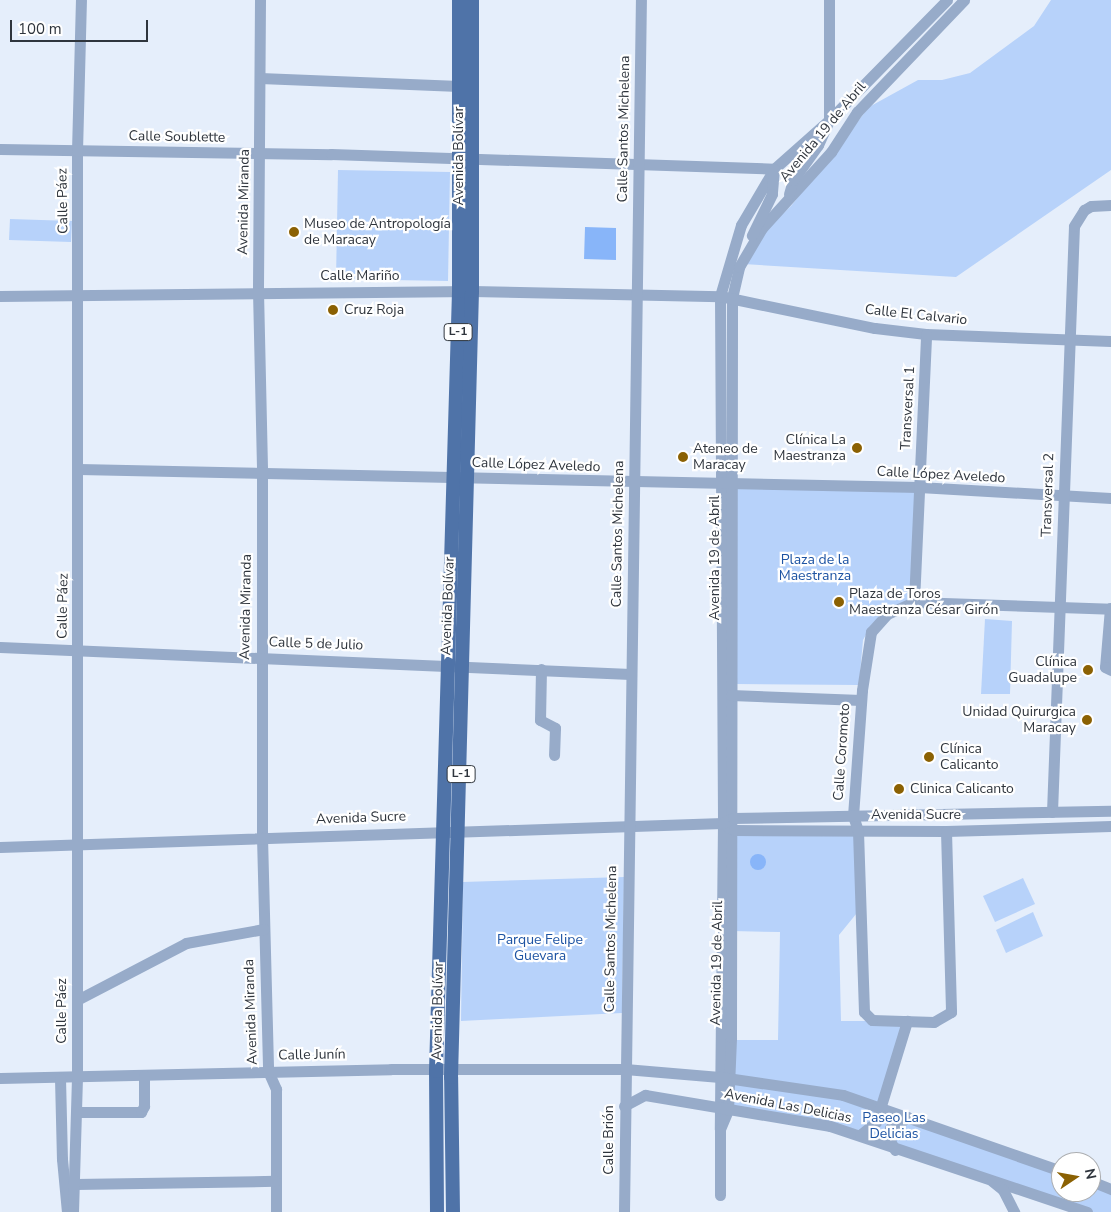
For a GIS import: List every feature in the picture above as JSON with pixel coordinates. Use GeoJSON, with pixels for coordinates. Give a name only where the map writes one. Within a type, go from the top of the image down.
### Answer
{"type":"FeatureCollection","features":[{"type":"Feature","properties":{"kind":"main road","name":"Avenida Bolívar"},"geometry":{"type":"LineString","coordinates":[[459,0],[459,86],[466,158]]}},
{"type":"Feature","properties":{"kind":"main road","name":"Avenida Bolívar"},"geometry":{"type":"LineString","coordinates":[[437,1212],[436,1071],[446,664],[459,477],[466,291],[466,158],[472,0]]}},
{"type":"Feature","properties":{"kind":"main road","name":"Avenida Bolívar"},"geometry":{"type":"LineString","coordinates":[[453,1212],[452,1071],[463,666],[459,477]]}},
{"type":"Feature","properties":{"kind":"street","name":"Calle Páez"},"geometry":{"type":"LineString","coordinates":[[73,1212],[76,1184],[77,1078],[76,844],[79,295],[77,151],[81,0]]}},
{"type":"Feature","properties":{"kind":"street","name":"Avenida Miranda"},"geometry":{"type":"LineString","coordinates":[[260,0],[258,292],[262,474],[260,658],[262,838],[268,1071],[276,1089],[276,1212]]}},
{"type":"Feature","properties":{"kind":"street","name":"Calle Santos Michelena"},"geometry":{"type":"LineString","coordinates":[[625,1069],[641,0]]}},
{"type":"Feature","properties":{"kind":"street"},"geometry":{"type":"LineString","coordinates":[[788,198],[793,180],[818,145],[829,120],[829,0]]}},
{"type":"Feature","properties":{"kind":"street","name":"Avenida 19 de Abril"},"geometry":{"type":"LineString","coordinates":[[720,1195],[720,1130],[724,1109],[734,830],[728,820],[725,483],[726,297],[742,225],[774,169],[829,120],[947,0]]}},
{"type":"Feature","properties":{"kind":"street","name":"Avenida 19 de Abril"},"geometry":{"type":"LineString","coordinates":[[726,297],[748,248],[788,198],[831,152],[857,112],[964,0]]}},
{"type":"Feature","properties":{"kind":"street"},"geometry":{"type":"LineString","coordinates":[[260,78],[459,86]]}},
{"type":"Feature","properties":{"kind":"street","name":"Calle Soublette"},"geometry":{"type":"LineString","coordinates":[[0,149],[466,158],[774,169]]}},
{"type":"Feature","properties":{"kind":"street"},"geometry":{"type":"LineString","coordinates":[[748,248],[755,225],[772,194],[774,169]]}},
{"type":"Feature","properties":{"kind":"street","name":"Transversal 2"},"geometry":{"type":"LineString","coordinates":[[1052,812],[1067,340],[1074,226],[1084,210],[1091,206],[1111,204]]}},
{"type":"Feature","properties":{"kind":"street","name":"Calle Mariño"},"geometry":{"type":"LineString","coordinates":[[0,296],[466,291],[636,292],[726,297]]}},
{"type":"Feature","properties":{"kind":"street","name":"Calle El Calvario"},"geometry":{"type":"LineString","coordinates":[[726,297],[875,328],[926,334],[1111,341]]}},
{"type":"Feature","properties":{"kind":"street","name":"Transversal 1"},"geometry":{"type":"LineString","coordinates":[[914,602],[926,334]]}},
{"type":"Feature","properties":{"kind":"street","name":"Calle López Aveledo"},"geometry":{"type":"LineString","coordinates":[[79,469],[919,488],[1111,498]]}},
{"type":"Feature","properties":{"kind":"street","name":"Avenida 19 de Abril"},"geometry":{"type":"LineString","coordinates":[[725,483],[730,695],[725,1077]]}},
{"type":"Feature","properties":{"kind":"street","name":"Calle Coromoto"},"geometry":{"type":"LineString","coordinates":[[946,831],[951,1012],[934,1022],[872,1020],[864,1012],[858,831],[852,816],[861,700],[871,632],[887,614],[914,602],[1058,608],[1110,608]]}},
{"type":"Feature","properties":{"kind":"street"},"geometry":{"type":"LineString","coordinates":[[1110,608],[1109,651],[1105,667],[1111,670]]}},
{"type":"Feature","properties":{"kind":"street","name":"Calle 5 de Julio"},"geometry":{"type":"LineString","coordinates":[[0,647],[446,664],[630,674]]}},
{"type":"Feature","properties":{"kind":"street"},"geometry":{"type":"LineString","coordinates":[[541,670],[540,720],[555,728],[554,755]]}},
{"type":"Feature","properties":{"kind":"street"},"geometry":{"type":"LineString","coordinates":[[730,695],[861,700]]}},
{"type":"Feature","properties":{"kind":"street","name":"Avenida Sucre"},"geometry":{"type":"LineString","coordinates":[[0,847],[728,820],[1111,811]]}},
{"type":"Feature","properties":{"kind":"street","name":"Avenida Sucre"},"geometry":{"type":"LineString","coordinates":[[734,830],[946,831],[1111,826]]}},
{"type":"Feature","properties":{"kind":"street"},"geometry":{"type":"LineString","coordinates":[[77,1000],[186,943],[264,929]]}},
{"type":"Feature","properties":{"kind":"street"},"geometry":{"type":"LineString","coordinates":[[860,1135],[874,1126],[882,1108],[907,1021]]}},
{"type":"Feature","properties":{"kind":"street","name":"Avenida Las Delicias"},"geometry":{"type":"LineString","coordinates":[[625,1069],[725,1077],[843,1095],[1051,1167]]}},
{"type":"Feature","properties":{"kind":"street","name":"Calle Junín"},"geometry":{"type":"LineString","coordinates":[[0,1078],[77,1078],[268,1071],[625,1069]]}},
{"type":"Feature","properties":{"kind":"street","name":"Calle Brión"},"geometry":{"type":"LineString","coordinates":[[624,1212],[625,1069]]}},
{"type":"Feature","properties":{"kind":"street"},"geometry":{"type":"LineString","coordinates":[[76,1112],[141,1112],[144,1106],[144,1076]]}},
{"type":"Feature","properties":{"kind":"street"},"geometry":{"type":"LineString","coordinates":[[60,1078],[67,1212]]}},
{"type":"Feature","properties":{"kind":"street","name":"Avenida Las Delicias"},"geometry":{"type":"LineString","coordinates":[[624,1106],[645,1095],[830,1126],[860,1135],[895,1150],[985,1176],[1087,1212]]}},
{"type":"Feature","properties":{"kind":"street"},"geometry":{"type":"LineString","coordinates":[[895,1150],[888,1137],[890,1128],[908,1117]]}},
{"type":"Feature","properties":{"kind":"street"},"geometry":{"type":"LineString","coordinates":[[985,1176],[1004,1190],[1014,1212]]}},
{"type":"Feature","properties":{"kind":"street"},"geometry":{"type":"LineString","coordinates":[[76,1184],[276,1181]]}},
{"type":"Feature","properties":{"kind":"green space"},"geometry":{"type":"Polygon","coordinates":[[[1051,0],[1111,0],[1111,170],[956,277],[743,264],[750,244],[791,206],[869,107],[918,80],[942,80],[970,73],[1034,26],[1051,0]]]}},
{"type":"Feature","properties":{"kind":"green space"},"geometry":{"type":"Polygon","coordinates":[[[338,170],[450,172],[448,281],[336,279],[338,170]]]}},
{"type":"Feature","properties":{"kind":"green space"},"geometry":{"type":"Polygon","coordinates":[[[10,219],[72,221],[71,242],[9,240],[10,219]]]}},
{"type":"Feature","properties":{"kind":"green space","name":"Plaza de la Maestranza"},"geometry":{"type":"Polygon","coordinates":[[[736,487],[915,490],[910,600],[872,624],[863,640],[859,685],[735,684],[736,487]]]}},
{"type":"Feature","properties":{"kind":"green space"},"geometry":{"type":"Polygon","coordinates":[[[985,619],[1012,621],[1010,694],[981,694],[985,619]]]}},
{"type":"Feature","properties":{"kind":"green space","name":"Paseo Las Delicias"},"geometry":{"type":"Polygon","coordinates":[[[734,830],[858,831],[861,908],[839,935],[841,1021],[907,1021],[884,1106],[1051,1167],[1051,1199],[858,1130],[728,1108],[731,1040],[778,1040],[780,932],[732,931],[734,830]]]}},
{"type":"Feature","properties":{"kind":"green space","name":"Parque Felipe Guevara"},"geometry":{"type":"Polygon","coordinates":[[[624,877],[622,1013],[461,1021],[463,882],[624,877]]]}},
{"type":"Feature","properties":{"kind":"green space"},"geometry":{"type":"Polygon","coordinates":[[[1023,878],[1035,904],[995,922],[983,896],[1023,878]]]}},
{"type":"Feature","properties":{"kind":"green space"},"geometry":{"type":"Polygon","coordinates":[[[1033,912],[1043,936],[1006,953],[996,930],[1033,912]]]}},
{"type":"Feature","properties":{"kind":"green space"},"geometry":{"type":"Polygon","coordinates":[[[1101,1185],[1111,1189],[1111,1212],[1087,1212],[1059,1202],[1101,1202],[1101,1185]]]}},
{"type":"Feature","properties":{"kind":"water"},"geometry":{"type":"Polygon","coordinates":[[[585,227],[616,228],[616,260],[584,259],[585,227]]]}},
{"type":"Feature","properties":{"kind":"water"},"geometry":{"type":"Polygon","coordinates":[[[758,854],[764,856],[766,862],[764,868],[758,870],[752,868],[750,862],[752,856],[758,854]]]}},
{"type":"Feature","properties":{"kind":"place","name":"Museo de Antropología de Maracay"},"geometry":{"type":"Point","coordinates":[294,232]}},
{"type":"Feature","properties":{"kind":"place","name":"Cruz Roja"},"geometry":{"type":"Point","coordinates":[333,310]}},
{"type":"Feature","properties":{"kind":"place","name":"Clínica La Maestranza"},"geometry":{"type":"Point","coordinates":[857,448]}},
{"type":"Feature","properties":{"kind":"place","name":"Ateneo de Maracay"},"geometry":{"type":"Point","coordinates":[683,457]}},
{"type":"Feature","properties":{"kind":"place","name":"Plaza de Toros Maestranza César Girón"},"geometry":{"type":"Point","coordinates":[839,602]}},
{"type":"Feature","properties":{"kind":"place","name":"Clínica Guadalupe"},"geometry":{"type":"Point","coordinates":[1088,670]}},
{"type":"Feature","properties":{"kind":"place","name":"Unidad Quirurgica Maracay"},"geometry":{"type":"Point","coordinates":[1087,720]}},
{"type":"Feature","properties":{"kind":"place","name":"Clínica Calicanto"},"geometry":{"type":"Point","coordinates":[929,757]}},
{"type":"Feature","properties":{"kind":"place","name":"Clinica Calicanto"},"geometry":{"type":"Point","coordinates":[899,789]}}]}
